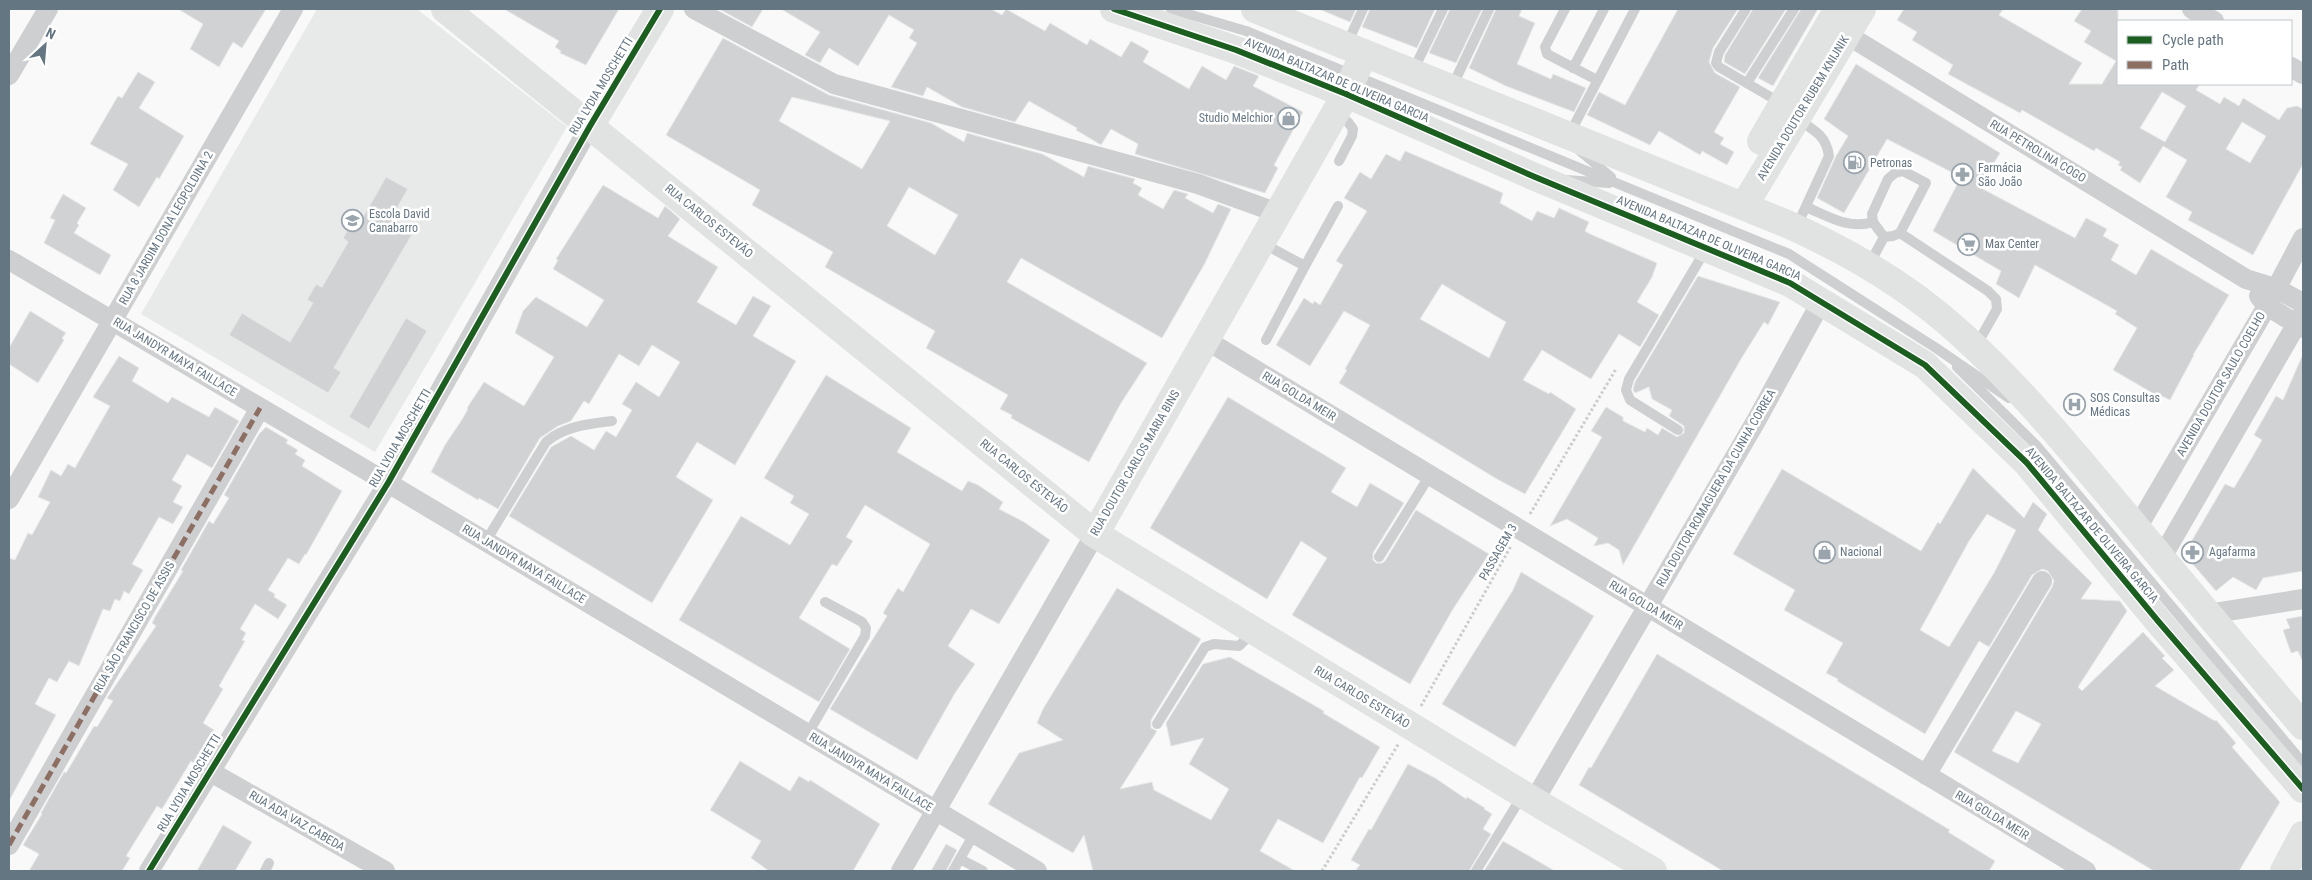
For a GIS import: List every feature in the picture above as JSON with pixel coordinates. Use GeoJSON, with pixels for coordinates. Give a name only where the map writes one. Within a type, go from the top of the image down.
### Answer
{"type":"FeatureCollection","features":[{"type":"Feature","properties":{"kind":"main road","name":"RUA CARLOS ESTEVÃO"},"geometry":{"type":"LineString","coordinates":[[445,9],[1095,534],[1528,798],[1653,871]]}},
{"type":"Feature","properties":{"kind":"main road","name":"RUA LYDIA MOSCHETTI"},"geometry":{"type":"LineString","coordinates":[[590,126],[660,9]]}},
{"type":"Feature","properties":{"kind":"main road","name":"AVENIDA BALTAZAR DE OLIVEIRA GARCIA"},"geometry":{"type":"LineString","coordinates":[[1114,9],[1236,50],[1349,76],[1412,72],[1735,203],[1801,217],[1912,295],[1975,348],[2052,427],[2303,726]]}},
{"type":"Feature","properties":{"kind":"main road","name":"AVENIDA DOUTOR RUBEM KNIJNIK"},"geometry":{"type":"LineString","coordinates":[[1735,203],[1790,111],[1838,22],[1862,9]]}},
{"type":"Feature","properties":{"kind":"main road","name":"AVENIDA BALTAZAR DE OLIVEIRA GARCIA"},"geometry":{"type":"LineString","coordinates":[[1264,10],[1349,76],[1535,177],[1790,283],[1925,366],[2026,463],[2158,621],[2303,789]]}},
{"type":"Feature","properties":{"kind":"main road","name":"RUA DOUTOR CARLOS MARIA BINS"},"geometry":{"type":"LineString","coordinates":[[1095,534],[1262,242],[1349,76]]}},
{"type":"Feature","properties":{"kind":"main road"},"geometry":{"type":"LineString","coordinates":[[2284,871],[2303,835]]}},
{"type":"Feature","properties":{"kind":"street"},"geometry":{"type":"LineString","coordinates":[[9,75],[48,9]]}},
{"type":"Feature","properties":{"kind":"street","name":"RUA 8 JARDIM DONA LEOPOLDINA 2"},"geometry":{"type":"LineString","coordinates":[[9,498],[293,9]]}},
{"type":"Feature","properties":{"kind":"street"},"geometry":{"type":"LineString","coordinates":[[694,9],[834,84],[1198,184],[1278,212]]}},
{"type":"Feature","properties":{"kind":"street"},"geometry":{"type":"LineString","coordinates":[[2192,9],[2212,20]]}},
{"type":"Feature","properties":{"kind":"street","name":"RUA PETROLINA COGO"},"geometry":{"type":"LineString","coordinates":[[1838,22],[2246,279],[2271,297]]}},
{"type":"Feature","properties":{"kind":"street"},"geometry":{"type":"LineString","coordinates":[[2292,68],[2303,74]]}},
{"type":"Feature","properties":{"kind":"street","name":"RUA LYDIA MOSCHETTI"},"geometry":{"type":"LineString","coordinates":[[148,871],[388,482],[590,126]]}},
{"type":"Feature","properties":{"kind":"street","name":"AVENIDA DOUTOR SAULO COELHO"},"geometry":{"type":"LineString","coordinates":[[2137,528],[2271,297],[2303,238]]}},
{"type":"Feature","properties":{"kind":"street","name":"RUA JANDYR MAYA FAILLACE"},"geometry":{"type":"LineString","coordinates":[[9,260],[388,482],[1036,871]]}},
{"type":"Feature","properties":{"kind":"street"},"geometry":{"type":"LineString","coordinates":[[2271,297],[2303,303]]}},
{"type":"Feature","properties":{"kind":"street"},"geometry":{"type":"LineString","coordinates":[[2162,557],[2301,322],[2271,297]]}},
{"type":"Feature","properties":{"kind":"street","name":"RUA DOUTOR ROMAGUERA DA CUNHA CORREA"},"geometry":{"type":"LineString","coordinates":[[1528,798],[1648,607],[1756,421],[1821,302]]}},
{"type":"Feature","properties":{"kind":"street","name":"RUA GOLDA MEIR"},"geometry":{"type":"LineString","coordinates":[[1206,340],[2086,871]]}},
{"type":"Feature","properties":{"kind":"street","name":"RUA SÃO FRANCISCO DE ASSIS"},"geometry":{"type":"LineString","coordinates":[[9,845],[260,408]]}},
{"type":"Feature","properties":{"kind":"street","name":"RUA DOUTOR CARLOS MARIA BINS"},"geometry":{"type":"LineString","coordinates":[[901,871],[1095,534]]}},
{"type":"Feature","properties":{"kind":"street"},"geometry":{"type":"LineString","coordinates":[[1926,775],[2042,581]]}},
{"type":"Feature","properties":{"kind":"street"},"geometry":{"type":"LineString","coordinates":[[2208,614],[2303,599]]}},
{"type":"Feature","properties":{"kind":"street","name":"RUA ADA VAZ CABEDA"},"geometry":{"type":"LineString","coordinates":[[209,771],[385,871]]}},
{"type":"Feature","properties":{"kind":"lane"},"geometry":{"type":"LineString","coordinates":[[1171,9],[1246,31],[1349,76],[1620,184],[1789,254],[1936,348],[2052,427]]}},
{"type":"Feature","properties":{"kind":"lane"},"geometry":{"type":"LineString","coordinates":[[1339,161],[1352,136],[1353,129],[1348,122],[1349,76],[1363,9]]}},
{"type":"Feature","properties":{"kind":"lane"},"geometry":{"type":"LineString","coordinates":[[1412,72],[1443,9]]}},
{"type":"Feature","properties":{"kind":"lane"},"geometry":{"type":"LineString","coordinates":[[1451,88],[1489,9]]}},
{"type":"Feature","properties":{"kind":"lane"},"geometry":{"type":"LineString","coordinates":[[1564,9],[1546,47],[1547,54],[1597,80]]}},
{"type":"Feature","properties":{"kind":"lane"},"geometry":{"type":"LineString","coordinates":[[1573,68],[1604,9]]}},
{"type":"Feature","properties":{"kind":"lane"},"geometry":{"type":"LineString","coordinates":[[1620,184],[1562,133],[1597,80],[1635,9]]}},
{"type":"Feature","properties":{"kind":"lane"},"geometry":{"type":"LineString","coordinates":[[1746,9],[1719,52],[1716,63],[1719,67],[1790,111],[1818,133],[1827,144],[1829,156],[1801,217],[1861,226],[1873,222]]}},
{"type":"Feature","properties":{"kind":"lane"},"geometry":{"type":"LineString","coordinates":[[1747,83],[1794,9]]}},
{"type":"Feature","properties":{"kind":"lane"},"geometry":{"type":"LineString","coordinates":[[1903,171],[1926,182],[1900,232],[1893,236],[1884,237],[1873,222],[1872,214],[1888,179],[1895,173],[1903,171]]}},
{"type":"Feature","properties":{"kind":"lane"},"geometry":{"type":"LineString","coordinates":[[1535,177],[1620,184]]}},
{"type":"Feature","properties":{"kind":"lane"},"geometry":{"type":"LineString","coordinates":[[1266,340],[1338,206]]}},
{"type":"Feature","properties":{"kind":"lane"},"geometry":{"type":"LineString","coordinates":[[1900,232],[1988,291],[1996,300],[1997,309],[1975,348]]}},
{"type":"Feature","properties":{"kind":"lane"},"geometry":{"type":"LineString","coordinates":[[1869,266],[1884,237]]}},
{"type":"Feature","properties":{"kind":"lane"},"geometry":{"type":"LineString","coordinates":[[1262,242],[1305,266]]}},
{"type":"Feature","properties":{"kind":"lane"},"geometry":{"type":"LineString","coordinates":[[1678,430],[1630,400],[1626,390],[1629,379],[1707,248]]}},
{"type":"Feature","properties":{"kind":"lane"},"geometry":{"type":"LineString","coordinates":[[1936,348],[2026,463]]}},
{"type":"Feature","properties":{"kind":"lane"},"geometry":{"type":"LineString","coordinates":[[1936,348],[2036,445],[2303,764]]}},
{"type":"Feature","properties":{"kind":"lane"},"geometry":{"type":"LineString","coordinates":[[486,541],[546,442],[557,432],[577,426],[612,421]]}},
{"type":"Feature","properties":{"kind":"lane"},"geometry":{"type":"LineString","coordinates":[[1379,557],[1430,475]]}},
{"type":"Feature","properties":{"kind":"lane"},"geometry":{"type":"LineString","coordinates":[[807,735],[865,636],[866,628],[862,622],[825,602]]}},
{"type":"Feature","properties":{"kind":"lane"},"geometry":{"type":"LineString","coordinates":[[1157,724],[1206,647],[1214,644],[1239,646],[1254,630]]}},
{"type":"Feature","properties":{"kind":"lane"},"geometry":{"type":"LineString","coordinates":[[1476,871],[1528,798]]}},
{"type":"Feature","properties":{"kind":"lane"},"geometry":{"type":"LineString","coordinates":[[953,871],[974,834]]}},
{"type":"Feature","properties":{"kind":"lane"},"geometry":{"type":"LineString","coordinates":[[960,859],[983,871]]}},
{"type":"Feature","properties":{"kind":"shaded area","name":"Escola David Canabarro"},"geometry":{"type":"Polygon","coordinates":[[[317,9],[417,9],[567,127],[375,452],[141,314],[317,9]]]}},
{"type":"Feature","properties":{"kind":"building"},"geometry":{"type":"Polygon","coordinates":[[[178,9],[266,9],[242,48],[233,42],[219,67],[190,49],[203,24],[178,9]]]}},
{"type":"Feature","properties":{"kind":"building"},"geometry":{"type":"Polygon","coordinates":[[[504,9],[619,9],[586,65],[560,53],[561,51],[555,47],[559,41],[504,9]]]}},
{"type":"Feature","properties":{"kind":"building"},"geometry":{"type":"Polygon","coordinates":[[[719,9],[763,9],[752,27],[719,9]]]}},
{"type":"Feature","properties":{"kind":"building"},"geometry":{"type":"Polygon","coordinates":[[[781,9],[991,9],[1002,15],[1006,9],[1045,31],[1050,23],[1087,45],[1090,39],[1121,57],[1131,41],[1149,51],[1143,62],[1189,89],[1202,66],[1226,80],[1234,66],[1259,76],[1253,86],[1303,112],[1274,165],[1278,168],[1265,193],[1135,154],[1138,144],[1111,129],[1101,145],[1076,130],[1077,128],[1029,101],[1015,122],[962,107],[927,87],[923,96],[891,87],[917,43],[909,38],[914,30],[889,15],[858,66],[829,48],[820,63],[805,55],[820,32],[781,9]]]}},
{"type":"Feature","properties":{"kind":"building"},"geometry":{"type":"Polygon","coordinates":[[[1319,9],[1356,9],[1350,22],[1319,9]]]}},
{"type":"Feature","properties":{"kind":"building"},"geometry":{"type":"Polygon","coordinates":[[[1370,9],[1435,9],[1417,48],[1362,27],[1370,9]]]}},
{"type":"Feature","properties":{"kind":"building"},"geometry":{"type":"Polygon","coordinates":[[[1450,9],[1482,9],[1456,63],[1429,53],[1450,9]]]}},
{"type":"Feature","properties":{"kind":"building"},"geometry":{"type":"Polygon","coordinates":[[[1496,9],[1522,9],[1519,16],[1535,23],[1517,64],[1551,79],[1553,74],[1586,88],[1574,112],[1506,86],[1469,68],[1496,9]]]}},
{"type":"Feature","properties":{"kind":"building"},"geometry":{"type":"Polygon","coordinates":[[[1678,9],[1738,9],[1713,48],[1709,62],[1715,73],[1740,87],[1714,132],[1724,138],[1720,144],[1734,152],[1727,165],[1702,151],[1700,155],[1659,131],[1650,145],[1587,115],[1599,92],[1625,105],[1678,9]]]}},
{"type":"Feature","properties":{"kind":"building"},"geometry":{"type":"Polygon","coordinates":[[[1753,9],[1786,9],[1745,74],[1724,62],[1725,55],[1753,9]]]}},
{"type":"Feature","properties":{"kind":"building"},"geometry":{"type":"Polygon","coordinates":[[[1801,9],[1818,9],[1773,86],[1758,78],[1801,9]]]}},
{"type":"Feature","properties":{"kind":"building"},"geometry":{"type":"Polygon","coordinates":[[[1904,9],[2003,9],[1999,15],[2082,63],[2069,84],[2102,84],[2116,61],[2084,42],[2091,31],[2074,21],[2082,9],[2118,9],[2117,85],[2199,85],[2196,90],[2220,104],[2224,97],[2239,106],[2243,98],[2279,120],[2287,108],[2297,106],[2303,109],[2303,164],[2253,255],[2188,220],[2192,212],[2166,197],[2187,160],[2163,146],[2140,183],[2120,170],[2122,167],[2118,165],[2120,162],[2096,148],[2094,151],[2022,110],[2020,113],[1948,74],[1953,65],[1912,40],[1917,32],[1897,20],[1904,9]],[[2162,92],[2140,128],[2165,142],[2186,106],[2162,92]],[[2242,122],[2226,149],[2250,163],[2266,136],[2242,122]]]}},
{"type":"Feature","properties":{"kind":"building"},"geometry":{"type":"Polygon","coordinates":[[[723,38],[829,95],[931,123],[964,142],[967,133],[1042,154],[1084,177],[1088,166],[1135,179],[1133,183],[1142,188],[1138,195],[1163,209],[1174,190],[1188,194],[1185,198],[1213,213],[1218,204],[1231,209],[1205,263],[1162,338],[1021,258],[1007,282],[1147,363],[1121,403],[1089,462],[1011,418],[1012,415],[1000,409],[1008,395],[926,348],[935,331],[825,267],[833,252],[752,205],[760,190],[666,135],[723,38]],[[792,97],[779,121],[862,169],[890,121],[792,97]],[[909,187],[887,226],[935,255],[958,215],[909,187]]]}},
{"type":"Feature","properties":{"kind":"building"},"geometry":{"type":"Polygon","coordinates":[[[1856,64],[2000,153],[1979,187],[2075,238],[2086,218],[2107,229],[2103,236],[2119,245],[2111,260],[2136,275],[2151,249],[2229,295],[2193,355],[2170,400],[2162,396],[2161,398],[2113,370],[2137,328],[2115,314],[2117,311],[2035,265],[2019,298],[1996,284],[2001,271],[1933,231],[1961,177],[1887,139],[1844,213],[1817,198],[1836,156],[1848,136],[1824,119],[1856,64]]]}},
{"type":"Feature","properties":{"kind":"building"},"geometry":{"type":"Polygon","coordinates":[[[138,72],[155,82],[139,108],[184,136],[159,179],[157,177],[139,207],[113,190],[128,164],[90,144],[118,96],[122,98],[138,72]]]}},
{"type":"Feature","properties":{"kind":"building"},"geometry":{"type":"Polygon","coordinates":[[[1405,151],[1503,193],[1500,203],[1532,221],[1537,211],[1554,218],[1559,208],[1589,222],[1585,231],[1590,234],[1657,263],[1652,277],[1637,302],[1659,315],[1640,347],[1619,334],[1591,379],[1542,350],[1523,380],[1549,394],[1550,392],[1576,409],[1525,494],[1339,383],[1370,325],[1344,311],[1310,366],[1276,345],[1304,298],[1313,304],[1314,301],[1320,305],[1343,265],[1336,261],[1367,211],[1344,198],[1360,172],[1371,179],[1386,154],[1400,161],[1405,151]],[[1442,284],[1420,319],[1489,358],[1506,322],[1442,284]]]}},
{"type":"Feature","properties":{"kind":"building"},"geometry":{"type":"Polygon","coordinates":[[[386,177],[408,189],[391,218],[414,231],[334,368],[341,372],[328,393],[229,335],[242,313],[290,342],[313,303],[307,300],[316,284],[322,287],[348,242],[343,238],[352,223],[358,226],[386,177]]]}},
{"type":"Feature","properties":{"kind":"building"},"geometry":{"type":"Polygon","coordinates":[[[603,185],[658,218],[665,206],[680,219],[668,236],[718,267],[697,302],[736,325],[753,296],[771,306],[753,336],[796,361],[735,465],[697,442],[676,477],[713,500],[652,603],[509,516],[551,447],[571,436],[594,450],[606,431],[616,437],[632,410],[622,404],[636,382],[659,397],[680,362],[652,345],[639,366],[619,354],[589,404],[584,401],[571,421],[558,426],[540,438],[498,509],[479,498],[478,500],[431,472],[445,445],[484,382],[524,406],[554,357],[515,333],[523,311],[536,297],[587,327],[604,300],[553,269],[558,260],[556,259],[603,185]]]}},
{"type":"Feature","properties":{"kind":"building"},"geometry":{"type":"Polygon","coordinates":[[[63,194],[86,208],[77,223],[79,225],[74,233],[111,255],[100,275],[44,243],[55,220],[50,218],[63,194]]]}},
{"type":"Feature","properties":{"kind":"building"},"geometry":{"type":"Polygon","coordinates":[[[1698,276],[1780,302],[1768,325],[1764,322],[1741,359],[1623,565],[1619,550],[1608,543],[1594,546],[1598,538],[1567,519],[1550,526],[1602,437],[1591,431],[1606,407],[1623,417],[1623,421],[1645,432],[1647,428],[1658,435],[1662,428],[1677,437],[1684,433],[1684,426],[1669,416],[1672,410],[1652,399],[1649,387],[1635,393],[1633,390],[1635,382],[1698,276]]]}},
{"type":"Feature","properties":{"kind":"building"},"geometry":{"type":"Polygon","coordinates":[[[30,311],[66,333],[62,338],[64,340],[38,383],[9,364],[9,348],[30,311]]]}},
{"type":"Feature","properties":{"kind":"building"},"geometry":{"type":"Polygon","coordinates":[[[406,318],[427,331],[369,429],[349,417],[406,318]]]}},
{"type":"Feature","properties":{"kind":"building"},"geometry":{"type":"Polygon","coordinates":[[[2303,354],[2303,571],[2263,578],[2256,590],[2233,577],[2216,591],[2184,554],[2225,484],[2234,488],[2262,440],[2254,435],[2276,396],[2283,400],[2303,354]]]}},
{"type":"Feature","properties":{"kind":"building"},"geometry":{"type":"Polygon","coordinates":[[[119,356],[139,368],[132,381],[168,403],[172,397],[209,417],[215,407],[239,421],[212,468],[187,454],[172,480],[182,486],[173,502],[183,507],[173,524],[159,517],[132,564],[143,570],[129,594],[124,591],[120,601],[115,599],[110,611],[103,609],[79,666],[69,661],[57,682],[49,678],[35,704],[56,715],[9,801],[9,558],[15,560],[28,533],[32,535],[50,502],[38,497],[51,470],[61,476],[68,464],[75,468],[110,406],[93,397],[119,356]]]}},
{"type":"Feature","properties":{"kind":"building"},"geometry":{"type":"Polygon","coordinates":[[[826,375],[911,428],[897,452],[962,491],[968,481],[978,485],[1003,502],[999,509],[1024,522],[1050,540],[999,624],[971,609],[948,646],[975,664],[955,693],[917,760],[830,709],[887,616],[883,613],[898,588],[903,592],[930,544],[865,505],[846,537],[853,541],[837,566],[832,564],[799,618],[850,649],[819,702],[679,620],[741,516],[790,545],[809,514],[790,503],[794,496],[764,478],[826,375]]]}},
{"type":"Feature","properties":{"kind":"building"},"geometry":{"type":"Polygon","coordinates":[[[1228,397],[1346,468],[1331,492],[1357,507],[1370,483],[1404,503],[1373,553],[1373,560],[1376,563],[1385,561],[1416,510],[1489,554],[1453,609],[1410,684],[1292,615],[1327,558],[1301,541],[1267,599],[1150,528],[1228,397]]]}},
{"type":"Feature","properties":{"kind":"building"},"geometry":{"type":"Polygon","coordinates":[[[266,427],[288,440],[286,443],[298,450],[295,454],[305,460],[302,466],[342,491],[306,555],[299,564],[288,558],[268,590],[275,594],[274,597],[287,605],[278,619],[255,604],[240,629],[246,633],[242,640],[245,641],[219,686],[223,689],[203,723],[214,730],[194,763],[191,761],[162,809],[157,806],[126,856],[130,858],[122,871],[29,871],[39,854],[23,845],[64,772],[66,773],[94,726],[97,727],[113,701],[107,698],[156,626],[152,623],[155,617],[183,571],[181,570],[209,521],[213,524],[229,498],[224,495],[259,434],[266,427]]]}},
{"type":"Feature","properties":{"kind":"building"},"geometry":{"type":"Polygon","coordinates":[[[1973,468],[2024,518],[2033,502],[2047,514],[2038,530],[2092,583],[2081,599],[2120,601],[2127,611],[2078,687],[2082,691],[2143,632],[2165,656],[2162,658],[2174,670],[2155,686],[2216,720],[2236,743],[2232,747],[2280,802],[2239,871],[2154,871],[1954,752],[2052,587],[2054,581],[2048,571],[2042,569],[2032,575],[1989,647],[1979,641],[1925,734],[1826,673],[1843,643],[1784,610],[1795,590],[1733,554],[1782,469],[1921,551],[1938,522],[1940,524],[1973,468]],[[1987,514],[1969,541],[1920,630],[1949,647],[1994,573],[2016,530],[1987,514]],[[2016,711],[1992,751],[2018,763],[2041,724],[2016,711]]]}},
{"type":"Feature","properties":{"kind":"building"},"geometry":{"type":"Polygon","coordinates":[[[1521,572],[1594,616],[1515,747],[1442,704],[1513,590],[1521,572]]]}},
{"type":"Feature","properties":{"kind":"building"},"geometry":{"type":"Polygon","coordinates":[[[1117,588],[1201,639],[1151,720],[1151,728],[1157,731],[1120,789],[1152,782],[1154,790],[1211,820],[1229,789],[1189,764],[1204,738],[1171,746],[1166,723],[1203,664],[1230,657],[1324,711],[1323,713],[1380,747],[1362,778],[1360,777],[1323,843],[1278,819],[1260,851],[1295,871],[1093,871],[1084,835],[1073,853],[988,804],[1019,753],[1063,740],[1037,723],[1043,709],[1117,588]]]}},
{"type":"Feature","properties":{"kind":"building"},"geometry":{"type":"Polygon","coordinates":[[[2303,616],[2302,660],[2298,651],[2291,653],[2283,630],[2290,628],[2286,619],[2303,616]]]}},
{"type":"Feature","properties":{"kind":"building"},"geometry":{"type":"Polygon","coordinates":[[[1657,654],[1950,830],[1948,832],[1995,861],[1989,871],[1723,871],[1579,785],[1589,767],[1591,768],[1657,654]]]}},
{"type":"Feature","properties":{"kind":"building"},"geometry":{"type":"Polygon","coordinates":[[[740,761],[790,791],[799,776],[809,782],[810,780],[880,824],[853,871],[769,871],[751,858],[761,841],[710,810],[740,761]]]}},
{"type":"Feature","properties":{"kind":"building"},"geometry":{"type":"Polygon","coordinates":[[[1408,764],[1435,778],[1466,799],[1467,797],[1492,814],[1483,829],[1491,834],[1469,871],[1355,871],[1360,865],[1351,860],[1369,829],[1371,830],[1408,764]]]}},
{"type":"Feature","properties":{"kind":"building"},"geometry":{"type":"Polygon","coordinates":[[[223,825],[252,842],[235,871],[197,871],[223,825]]]}},
{"type":"Feature","properties":{"kind":"building"},"geometry":{"type":"Polygon","coordinates":[[[1503,841],[1555,871],[1484,871],[1503,841]]]}},
{"type":"Feature","properties":{"kind":"building"},"geometry":{"type":"Polygon","coordinates":[[[946,844],[957,850],[946,871],[931,871],[946,844]]]}},
{"type":"Feature","properties":{"kind":"marked path"},"geometry":{"type":"LineString","coordinates":[[9,845],[260,408]]}},
{"type":"Feature","properties":{"kind":"cycle path"},"geometry":{"type":"LineString","coordinates":[[149,871],[388,483],[590,126],[660,9]]}},
{"type":"Feature","properties":{"kind":"cycle path"},"geometry":{"type":"LineString","coordinates":[[1114,9],[1236,50],[1346,94],[1535,177],[1790,283],[1925,365],[2027,463],[2158,621],[2303,789]]}},
{"type":"Feature","properties":{"kind":"place","name":"Studio Melchior"},"geometry":{"type":"Point","coordinates":[1289,118]}},
{"type":"Feature","properties":{"kind":"place","name":"Petronas"},"geometry":{"type":"Point","coordinates":[1854,163]}},
{"type":"Feature","properties":{"kind":"place","name":"Farmácia São João"},"geometry":{"type":"Point","coordinates":[1962,175]}},
{"type":"Feature","properties":{"kind":"place","name":"Escola David Canabarro"},"geometry":{"type":"Point","coordinates":[353,221]}},
{"type":"Feature","properties":{"kind":"place","name":"Max Center"},"geometry":{"type":"Point","coordinates":[1969,244]}},
{"type":"Feature","properties":{"kind":"place","name":"SOS Consultas Médicas"},"geometry":{"type":"Point","coordinates":[2074,405]}},
{"type":"Feature","properties":{"kind":"place","name":"Nacional"},"geometry":{"type":"Point","coordinates":[1824,552]}},
{"type":"Feature","properties":{"kind":"place","name":"Agafarma"},"geometry":{"type":"Point","coordinates":[2193,552]}}]}
